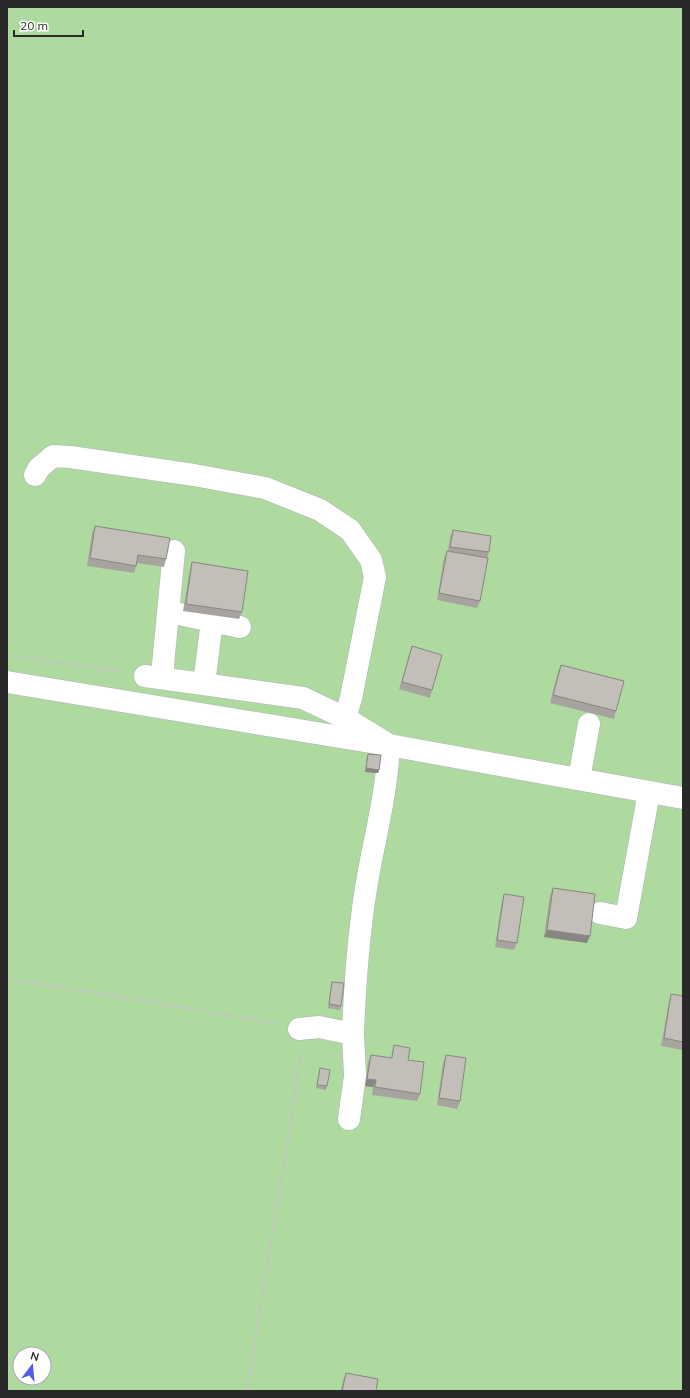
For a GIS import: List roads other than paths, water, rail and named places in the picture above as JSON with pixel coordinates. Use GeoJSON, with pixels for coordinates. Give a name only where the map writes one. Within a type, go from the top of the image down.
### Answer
{"type":"FeatureCollection","features":[{"type":"Feature","properties":{"kind":"street"},"geometry":{"type":"LineString","coordinates":[[34,475],[39,468],[53,456],[70,457],[194,475],[265,488],[320,510],[350,530],[371,560],[375,577],[351,698],[345,718]]}},
{"type":"Feature","properties":{"kind":"street"},"geometry":{"type":"LineString","coordinates":[[174,551],[163,664],[154,677],[303,698],[345,718],[389,746]]}},
{"type":"Feature","properties":{"kind":"street"},"geometry":{"type":"LineString","coordinates":[[179,614],[240,627]]}},
{"type":"Feature","properties":{"kind":"street"},"geometry":{"type":"LineString","coordinates":[[204,684],[212,621]]}},
{"type":"Feature","properties":{"kind":"street"},"geometry":{"type":"LineString","coordinates":[[7,682],[389,746],[683,798]]}},
{"type":"Feature","properties":{"kind":"street"},"geometry":{"type":"LineString","coordinates":[[579,779],[589,724]]}},
{"type":"Feature","properties":{"kind":"street"},"geometry":{"type":"LineString","coordinates":[[349,1119],[355,1076],[353,1034],[356,959],[369,871],[384,798],[389,746]]}},
{"type":"Feature","properties":{"kind":"street"},"geometry":{"type":"LineString","coordinates":[[600,913],[626,918],[649,792]]}},
{"type":"Feature","properties":{"kind":"street"},"geometry":{"type":"LineString","coordinates":[[299,1029],[319,1027],[353,1034]]}}]}
